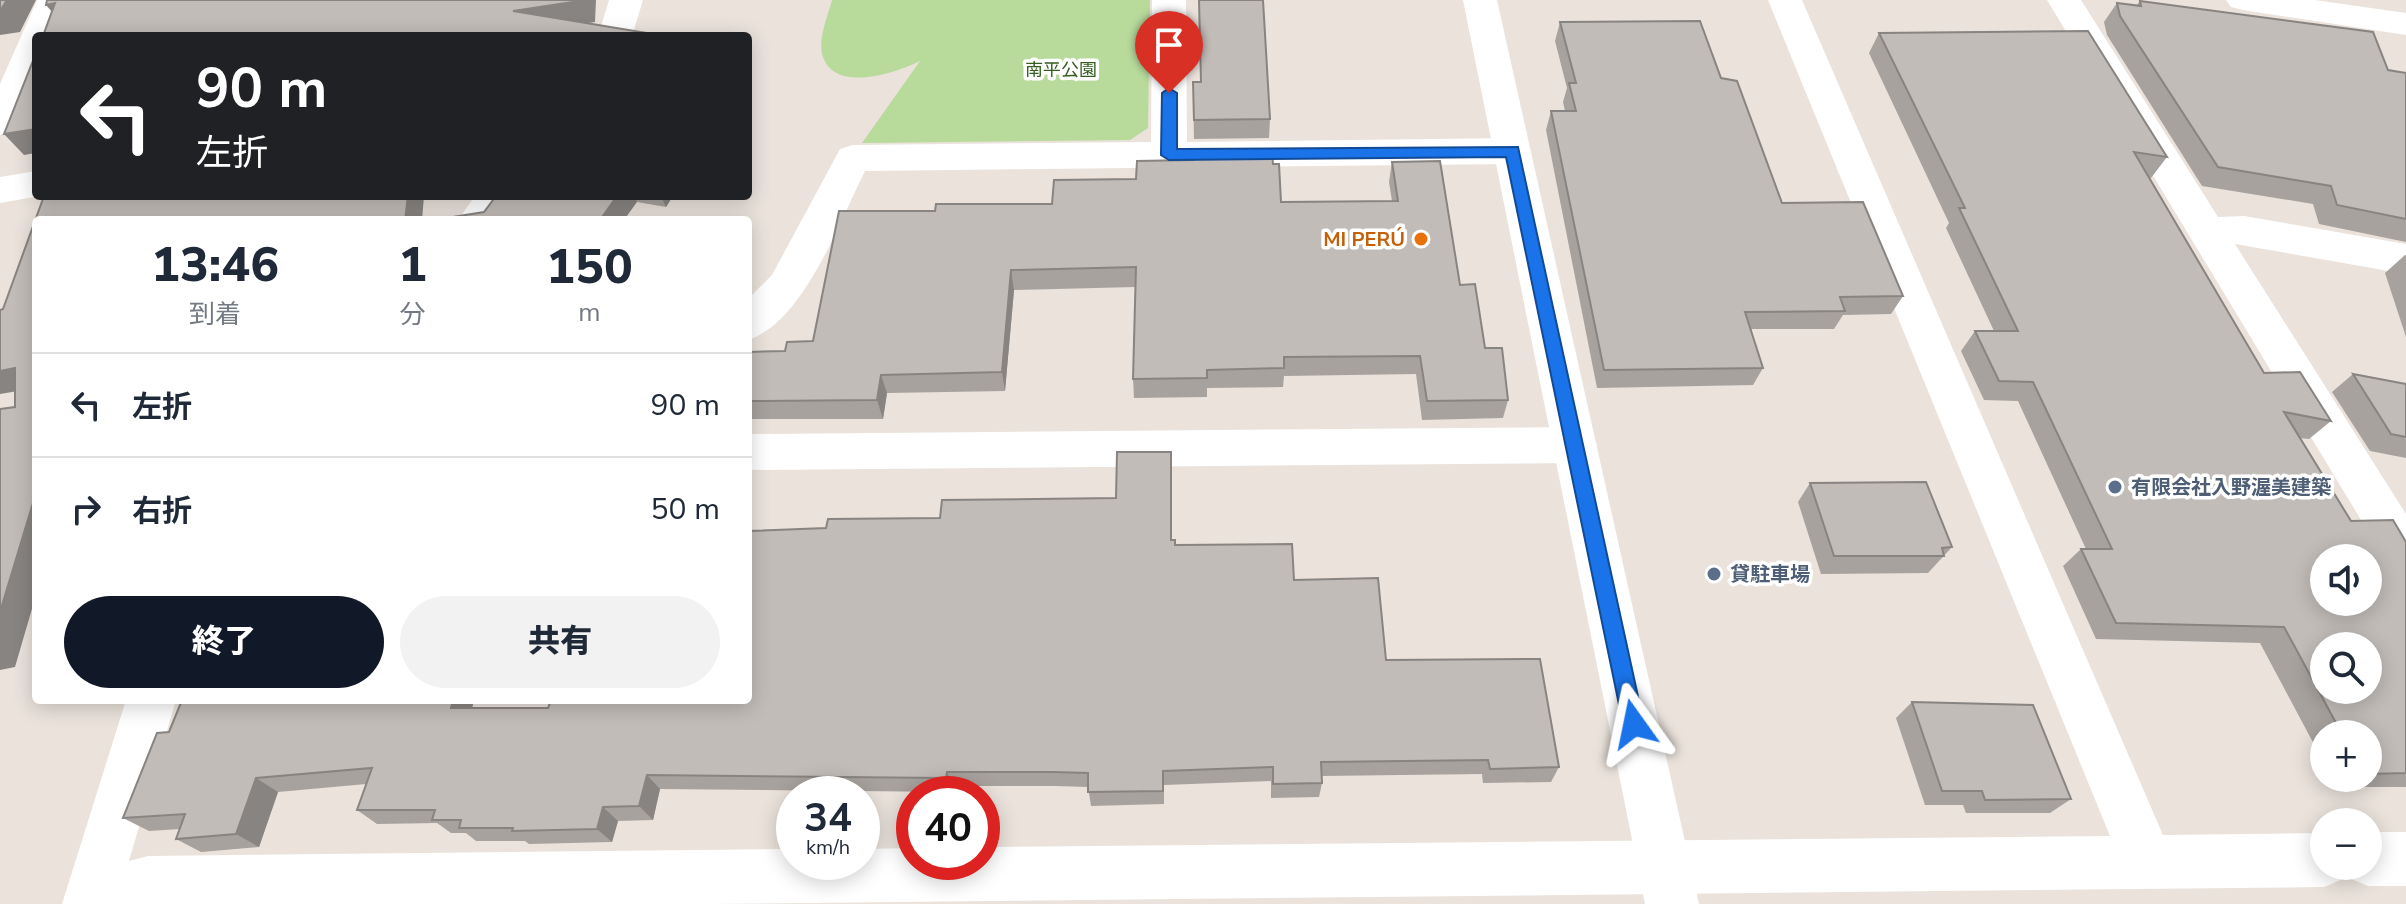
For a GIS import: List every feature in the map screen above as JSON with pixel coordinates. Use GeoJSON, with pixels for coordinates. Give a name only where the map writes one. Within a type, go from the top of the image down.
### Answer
{"type":"FeatureCollection","features":[{"type":"Feature","properties":{"kind":"street"},"geometry":{"type":"LineString","coordinates":[[37,32],[54,0]]}},
{"type":"Feature","properties":{"kind":"street"},"geometry":{"type":"LineString","coordinates":[[616,32],[626,0]]}},
{"type":"Feature","properties":{"kind":"street"},"geometry":{"type":"LineString","coordinates":[[1169,0],[1169,155]]}},
{"type":"Feature","properties":{"kind":"street"},"geometry":{"type":"LineString","coordinates":[[1480,0],[1668,886]]}},
{"type":"Feature","properties":{"kind":"street"},"geometry":{"type":"LineString","coordinates":[[1785,0],[2148,862]]}},
{"type":"Feature","properties":{"kind":"street"},"geometry":{"type":"LineString","coordinates":[[2064,0],[2406,554]]}},
{"type":"Feature","properties":{"kind":"street"},"geometry":{"type":"LineString","coordinates":[[2243,0],[2406,24]]}},
{"type":"Feature","properties":{"kind":"street"},"geometry":{"type":"LineString","coordinates":[[0,123],[26,54]]}},
{"type":"Feature","properties":{"kind":"street"},"geometry":{"type":"LineString","coordinates":[[752,320],[787,285],[853,158],[1512,151]]}},
{"type":"Feature","properties":{"kind":"street"},"geometry":{"type":"LineString","coordinates":[[0,190],[32,185]]}},
{"type":"Feature","properties":{"kind":"street"},"geometry":{"type":"LineString","coordinates":[[480,216],[493,200]]}},
{"type":"Feature","properties":{"kind":"street"},"geometry":{"type":"LineString","coordinates":[[2206,231],[2244,230],[2406,259]]}},
{"type":"Feature","properties":{"kind":"street"},"geometry":{"type":"LineString","coordinates":[[752,452],[1575,445]]}},
{"type":"Feature","properties":{"kind":"street"},"geometry":{"type":"LineString","coordinates":[[90,901],[150,704]]}},
{"type":"Feature","properties":{"kind":"street"},"geometry":{"type":"LineString","coordinates":[[2382,859],[2406,859]]}},
{"type":"Feature","properties":{"kind":"street"},"geometry":{"type":"LineString","coordinates":[[90,901],[148,883],[1668,886],[2148,862],[2310,860]]}},
{"type":"Feature","properties":{"kind":"green space","name":"南平公園"},"geometry":{"type":"Polygon","coordinates":[[[832,0],[1150,0],[1148,128],[1130,140],[862,143],[920,61],[868,77],[841,75],[830,68],[823,57],[821,43],[832,0]]]}},
{"type":"Feature","properties":{"kind":"building"},"geometry":{"type":"Polygon","coordinates":[[[47,0],[586,0],[513,11],[641,32],[44,32],[55,3],[46,5],[47,0]]]}},
{"type":"Feature","properties":{"kind":"building"},"geometry":{"type":"Polygon","coordinates":[[[1199,0],[1263,0],[1270,119],[1194,120],[1193,82],[1201,82],[1199,0]]]}},
{"type":"Feature","properties":{"kind":"building"},"geometry":{"type":"Polygon","coordinates":[[[2140,1],[2373,32],[2388,70],[2406,73],[2406,219],[2337,205],[2331,186],[2218,167],[2120,16],[2117,3],[2141,6],[2140,1]]]}},
{"type":"Feature","properties":{"kind":"building"},"geometry":{"type":"Polygon","coordinates":[[[1700,21],[1721,78],[1737,81],[1782,203],[1863,202],[1903,296],[1840,297],[1845,311],[1745,312],[1763,368],[1604,370],[1551,111],[1576,111],[1569,83],[1576,83],[1560,22],[1700,21]]]}},
{"type":"Feature","properties":{"kind":"building"},"geometry":{"type":"Polygon","coordinates":[[[2088,31],[2167,157],[2134,152],[2264,373],[2300,372],[2331,421],[2284,412],[2351,521],[2393,520],[2406,542],[2406,773],[2382,774],[2382,720],[2334,720],[2326,704],[2382,704],[2382,632],[2310,632],[2310,675],[2284,627],[2116,623],[2081,549],[2112,549],[2033,382],[1999,381],[1975,331],[2018,331],[1959,208],[1965,208],[1879,33],[2088,31]]]}},
{"type":"Feature","properties":{"kind":"building"},"geometry":{"type":"Polygon","coordinates":[[[32,63],[32,130],[4,134],[32,63]]]}},
{"type":"Feature","properties":{"kind":"building"},"geometry":{"type":"Polygon","coordinates":[[[1194,150],[1272,150],[1273,164],[1279,164],[1281,202],[1398,201],[1392,162],[1440,161],[1460,285],[1475,284],[1485,348],[1502,348],[1508,400],[1427,401],[1420,356],[1284,357],[1284,368],[1207,370],[1207,378],[1133,379],[1136,267],[1011,270],[1002,372],[881,375],[877,400],[752,401],[752,352],[785,351],[787,342],[813,341],[839,211],[935,211],[936,204],[1052,204],[1054,180],[1136,179],[1137,161],[1194,160],[1194,150]]]}},
{"type":"Feature","properties":{"kind":"building"},"geometry":{"type":"Polygon","coordinates":[[[43,200],[408,200],[406,216],[37,216],[43,200]]]}},
{"type":"Feature","properties":{"kind":"building"},"geometry":{"type":"Polygon","coordinates":[[[493,200],[614,200],[603,216],[459,216],[484,212],[493,200]]]}},
{"type":"Feature","properties":{"kind":"building"},"geometry":{"type":"Polygon","coordinates":[[[32,229],[32,506],[0,612],[0,409],[15,407],[15,368],[0,371],[0,310],[3,309],[32,229]]]}},
{"type":"Feature","properties":{"kind":"building"},"geometry":{"type":"Polygon","coordinates":[[[2353,374],[2406,384],[2406,437],[2391,434],[2353,374]]]}},
{"type":"Feature","properties":{"kind":"building"},"geometry":{"type":"Polygon","coordinates":[[[1117,452],[1171,452],[1171,540],[1175,540],[1175,545],[1292,544],[1294,580],[1378,578],[1386,660],[1540,659],[1559,767],[1490,769],[1488,760],[1321,762],[1322,783],[1273,784],[1273,767],[1163,771],[1163,791],[1088,792],[1088,773],[947,772],[946,776],[896,777],[647,775],[639,806],[603,807],[597,829],[512,831],[513,828],[459,828],[461,820],[432,820],[435,810],[357,810],[372,768],[256,778],[236,834],[176,839],[185,814],[123,818],[157,733],[169,732],[180,704],[452,704],[451,708],[548,708],[550,704],[752,704],[752,531],[826,528],[828,519],[940,518],[942,500],[1116,498],[1117,452]]]}},
{"type":"Feature","properties":{"kind":"building"},"geometry":{"type":"Polygon","coordinates":[[[1926,482],[1952,547],[1942,548],[1944,556],[1834,556],[1810,483],[1926,482]]]}},
{"type":"Feature","properties":{"kind":"building"},"geometry":{"type":"Polygon","coordinates":[[[1912,702],[2033,705],[2071,799],[1985,800],[1982,791],[1942,791],[1912,702]]]}},
{"type":"Feature","properties":{"kind":"place","name":"MI PERÚ"},"geometry":{"type":"Point","coordinates":[1421,239]}},
{"type":"Feature","properties":{"kind":"place","name":"有限会社入野渥美建築"},"geometry":{"type":"Point","coordinates":[2115,487]}},
{"type":"Feature","properties":{"kind":"place","name":"貸駐車場"},"geometry":{"type":"Point","coordinates":[1714,574]}},
{"type":"Feature","properties":{"kind":"route"},"geometry":{"type":"LineString","coordinates":[[1169,93],[1169,155],[1512,151],[1634,724]]}}]}
